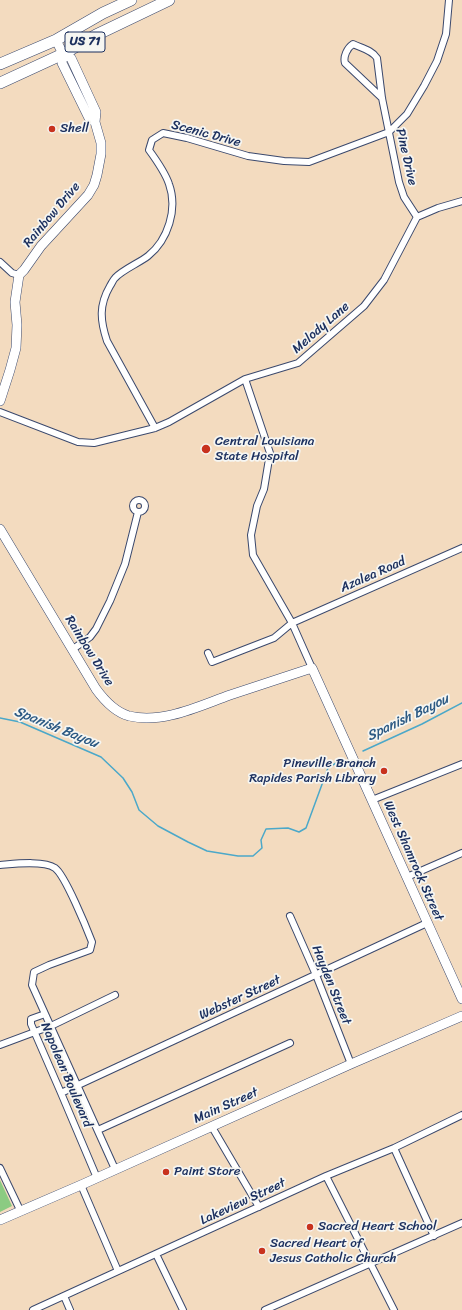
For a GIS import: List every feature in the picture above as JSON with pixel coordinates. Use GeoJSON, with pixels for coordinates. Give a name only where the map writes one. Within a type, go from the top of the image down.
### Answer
{"type":"FeatureCollection","features":[{"type":"Feature","properties":{"kind":"highway","name":"US 71"},"geometry":{"type":"LineString","coordinates":[[0,64],[56,40],[103,13],[131,0]]}},
{"type":"Feature","properties":{"kind":"highway","name":"US 71"},"geometry":{"type":"LineString","coordinates":[[0,83],[63,54],[96,35],[169,0]]}},
{"type":"Feature","properties":{"kind":"street","name":"Scenic Drive"},"geometry":{"type":"LineString","coordinates":[[155,428],[107,341],[102,327],[101,310],[106,293],[115,278],[148,256],[159,244],[168,226],[173,206],[169,185],[160,165],[149,150],[152,140],[163,133],[187,138],[248,156],[284,161],[309,162],[389,132],[408,114],[438,61],[446,34],[449,0]]}},
{"type":"Feature","properties":{"kind":"street","name":"Rainbow Drive"},"geometry":{"type":"LineString","coordinates":[[19,275],[41,246],[80,204],[94,185],[98,175],[101,154],[95,122],[89,118],[62,63],[63,54],[56,40]]}},
{"type":"Feature","properties":{"kind":"street","name":"Pine Drive"},"geometry":{"type":"LineString","coordinates":[[382,98],[345,63],[344,58],[350,46],[353,44],[374,54],[377,58],[382,98],[399,182],[404,197],[418,217]]}},
{"type":"Feature","properties":{"kind":"street"},"geometry":{"type":"LineString","coordinates":[[418,217],[438,208],[462,201]]}},
{"type":"Feature","properties":{"kind":"street","name":"Melody Lane"},"geometry":{"type":"LineString","coordinates":[[0,412],[78,442],[94,443],[155,428],[170,422],[245,379],[298,363],[364,306],[384,280],[418,217]]}},
{"type":"Feature","properties":{"kind":"street"},"geometry":{"type":"LineString","coordinates":[[0,262],[12,273],[19,275],[15,302],[17,325],[16,348],[0,401]]}},
{"type":"Feature","properties":{"kind":"street","name":"West Shamrock Street"},"geometry":{"type":"LineString","coordinates":[[245,379],[270,453],[264,489],[251,535],[253,555],[292,623],[462,999]]}},
{"type":"Feature","properties":{"kind":"street"},"geometry":{"type":"LineString","coordinates":[[73,649],[90,637],[96,629],[110,600],[125,564],[138,512]]}},
{"type":"Feature","properties":{"kind":"street","name":"Rainbow Drive"},"geometry":{"type":"LineString","coordinates":[[0,529],[96,689],[115,709],[128,716],[157,718],[180,712],[312,668]]}},
{"type":"Feature","properties":{"kind":"street","name":"Azalea Road"},"geometry":{"type":"LineString","coordinates":[[208,653],[212,662],[244,651],[274,638],[292,623],[462,548]]}},
{"type":"Feature","properties":{"kind":"street"},"geometry":{"type":"LineString","coordinates":[[372,800],[462,764]]}},
{"type":"Feature","properties":{"kind":"street"},"geometry":{"type":"LineString","coordinates":[[407,878],[462,853]]}},
{"type":"Feature","properties":{"kind":"street"},"geometry":{"type":"LineString","coordinates":[[0,866],[11,864],[42,864],[55,867],[63,877],[92,942],[90,950],[34,972],[32,985],[45,1014]]}},
{"type":"Feature","properties":{"kind":"street","name":"Hayden Street"},"geometry":{"type":"LineString","coordinates":[[290,916],[316,975],[351,1064]]}},
{"type":"Feature","properties":{"kind":"street","name":"Webster Street"},"geometry":{"type":"LineString","coordinates":[[62,1093],[427,923]]}},
{"type":"Feature","properties":{"kind":"street"},"geometry":{"type":"LineString","coordinates":[[0,1045],[51,1026],[115,995]]}},
{"type":"Feature","properties":{"kind":"street","name":"Napolean Boulevard"},"geometry":{"type":"LineString","coordinates":[[97,1178],[62,1093],[34,1032],[31,1019],[45,1014],[115,1169]]}},
{"type":"Feature","properties":{"kind":"street","name":"Main Street"},"geometry":{"type":"LineString","coordinates":[[0,1220],[462,1016]]}},
{"type":"Feature","properties":{"kind":"street"},"geometry":{"type":"LineString","coordinates":[[98,1130],[290,1043]]}},
{"type":"Feature","properties":{"kind":"street","name":"Lakeview Street"},"geometry":{"type":"LineString","coordinates":[[33,1310],[326,1176],[394,1148],[462,1115]]}},
{"type":"Feature","properties":{"kind":"street"},"geometry":{"type":"LineString","coordinates":[[212,1127],[259,1207]]}},
{"type":"Feature","properties":{"kind":"street"},"geometry":{"type":"LineString","coordinates":[[394,1148],[434,1236]]}},
{"type":"Feature","properties":{"kind":"street"},"geometry":{"type":"LineString","coordinates":[[0,1168],[20,1210]]}},
{"type":"Feature","properties":{"kind":"street"},"geometry":{"type":"LineString","coordinates":[[326,1176],[394,1310]]}},
{"type":"Feature","properties":{"kind":"street"},"geometry":{"type":"LineString","coordinates":[[81,1185],[118,1271]]}},
{"type":"Feature","properties":{"kind":"street"},"geometry":{"type":"LineString","coordinates":[[265,1310],[462,1224]]}},
{"type":"Feature","properties":{"kind":"street"},"geometry":{"type":"LineString","coordinates":[[156,1254],[183,1310]]}},
{"type":"Feature","properties":{"kind":"street"},"geometry":{"type":"LineString","coordinates":[[64,1296],[70,1310]]}},
{"type":"Feature","properties":{"kind":"green space"},"geometry":{"type":"Polygon","coordinates":[[[0,1180],[12,1206],[0,1212],[0,1180]]]}},
{"type":"Feature","properties":{"kind":"waterway","name":"Spanish Bayou"},"geometry":{"type":"LineString","coordinates":[[363,751],[422,724],[462,703]]}},
{"type":"Feature","properties":{"kind":"waterway","name":"Spanish Bayou"},"geometry":{"type":"LineString","coordinates":[[0,718],[20,722],[101,757],[123,778],[132,792],[139,810],[158,826],[207,851],[238,856],[253,856],[262,848],[261,840],[266,829],[288,828],[299,832],[306,828],[328,768],[336,763]]}},
{"type":"Feature","properties":{"kind":"place","name":"Shell"},"geometry":{"type":"Point","coordinates":[52,129]}},
{"type":"Feature","properties":{"kind":"place","name":"Central Louisiana State Hospital"},"geometry":{"type":"Point","coordinates":[206,449]}},
{"type":"Feature","properties":{"kind":"place","name":"Pineville Branch Rapides Parish Library"},"geometry":{"type":"Point","coordinates":[384,771]}},
{"type":"Feature","properties":{"kind":"place","name":"Paint Store"},"geometry":{"type":"Point","coordinates":[166,1172]}},
{"type":"Feature","properties":{"kind":"place","name":"Sacred Heart School"},"geometry":{"type":"Point","coordinates":[310,1227]}},
{"type":"Feature","properties":{"kind":"place","name":"Sacred Heart of Jesus Catholic Church"},"geometry":{"type":"Point","coordinates":[262,1251]}}]}
